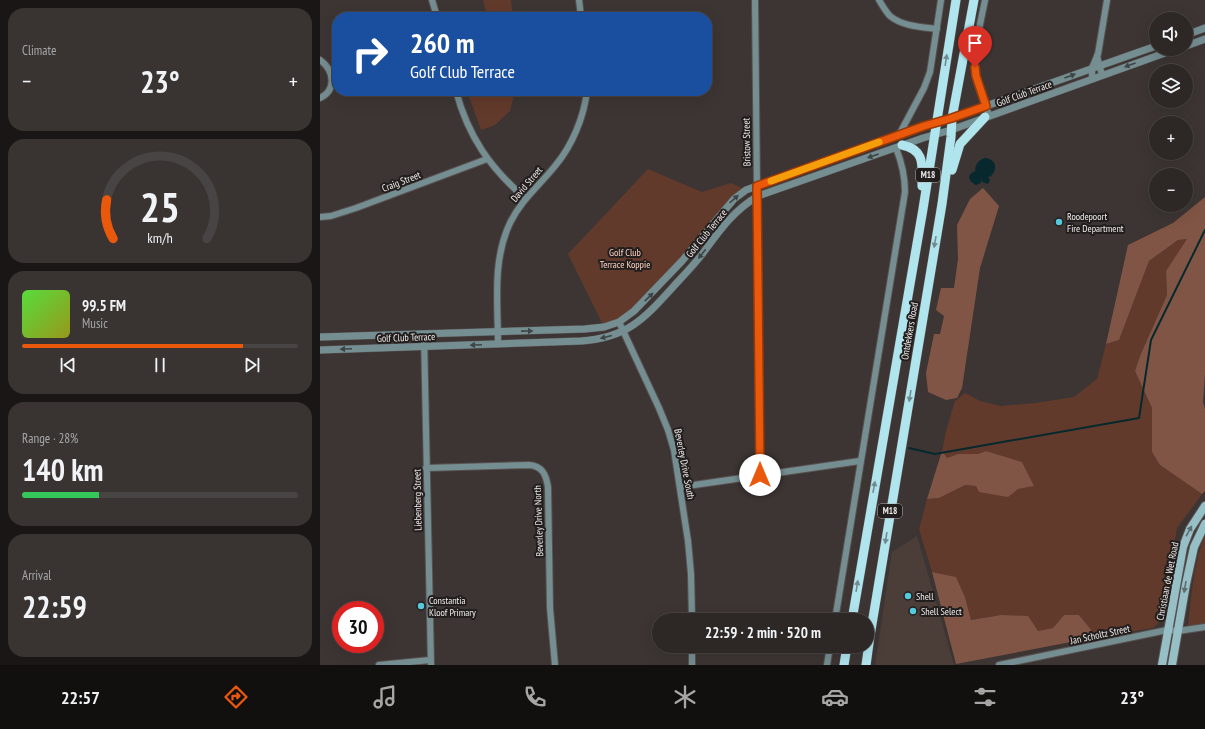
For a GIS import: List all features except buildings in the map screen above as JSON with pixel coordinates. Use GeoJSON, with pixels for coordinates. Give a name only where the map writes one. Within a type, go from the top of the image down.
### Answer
{"type":"FeatureCollection","features":[{"type":"Feature","properties":{"kind":"main road","name":"Ontdekkers Road"},"geometry":{"type":"LineString","coordinates":[[853,613],[923,209],[956,0]]}},
{"type":"Feature","properties":{"kind":"main road","name":"Ontdekkers Road"},"geometry":{"type":"LineString","coordinates":[[866,665],[942,204],[952,118],[974,0]]}},
{"type":"Feature","properties":{"kind":"main road"},"geometry":{"type":"LineString","coordinates":[[942,204],[954,157],[960,144],[987,116]]}},
{"type":"Feature","properties":{"kind":"main road"},"geometry":{"type":"LineString","coordinates":[[899,147],[908,147],[918,152],[921,158],[923,209]]}},
{"type":"Feature","properties":{"kind":"main road","name":"Christiaan de Wet Road"},"geometry":{"type":"LineString","coordinates":[[1162,665],[1178,565],[1185,538],[1205,506]]}},
{"type":"Feature","properties":{"kind":"main road","name":"Christiaan de Wet Road"},"geometry":{"type":"LineString","coordinates":[[1172,665],[1194,547],[1205,524]]}},
{"type":"Feature","properties":{"kind":"main road"},"geometry":{"type":"LineString","coordinates":[[844,665],[846,653]]}},
{"type":"Feature","properties":{"kind":"street"},"geometry":{"type":"LineString","coordinates":[[432,0],[436,12]]}},
{"type":"Feature","properties":{"kind":"street"},"geometry":{"type":"LineString","coordinates":[[578,0],[580,12]]}},
{"type":"Feature","properties":{"kind":"street","name":"Bristow Street"},"geometry":{"type":"LineString","coordinates":[[755,0],[760,475]]}},
{"type":"Feature","properties":{"kind":"street"},"geometry":{"type":"LineString","coordinates":[[879,0],[890,16],[902,22],[919,27],[936,29]]}},
{"type":"Feature","properties":{"kind":"street"},"geometry":{"type":"LineString","coordinates":[[899,135],[926,83],[930,72],[941,0]]}},
{"type":"Feature","properties":{"kind":"street"},"geometry":{"type":"LineString","coordinates":[[985,0],[975,67],[976,76],[986,106],[987,116]]}},
{"type":"Feature","properties":{"kind":"street"},"geometry":{"type":"LineString","coordinates":[[1092,79],[1092,68],[1097,56],[1107,0]]}},
{"type":"Feature","properties":{"kind":"street"},"geometry":{"type":"LineString","coordinates":[[1193,32],[1205,28]]}},
{"type":"Feature","properties":{"kind":"street"},"geometry":{"type":"LineString","coordinates":[[1193,43],[1205,39]]}},
{"type":"Feature","properties":{"kind":"street","name":"Golf Club Terrace"},"geometry":{"type":"LineString","coordinates":[[320,337],[585,329],[604,327],[619,322],[634,311],[655,291],[734,199],[746,190],[924,126],[952,118],[1149,48]]}},
{"type":"Feature","properties":{"kind":"street"},"geometry":{"type":"LineString","coordinates":[[1097,56],[1102,75]]}},
{"type":"Feature","properties":{"kind":"street","name":"Golf Club Terrace"},"geometry":{"type":"LineString","coordinates":[[320,350],[594,340],[606,338],[623,331],[640,321],[698,259],[732,215],[746,203],[758,196],[951,130],[1156,56]]}},
{"type":"Feature","properties":{"kind":"street"},"geometry":{"type":"LineString","coordinates":[[320,60],[327,66],[332,75],[330,88],[326,94],[320,98]]}},
{"type":"Feature","properties":{"kind":"street"},"geometry":{"type":"LineString","coordinates":[[457,96],[460,107],[477,143],[487,159],[510,185],[525,198]]}},
{"type":"Feature","properties":{"kind":"street","name":"David Street"},"geometry":{"type":"LineString","coordinates":[[498,344],[497,276],[501,246],[510,223],[525,198],[566,152],[582,116],[586,96]]}},
{"type":"Feature","properties":{"kind":"street"},"geometry":{"type":"LineString","coordinates":[[836,613],[905,192],[905,179],[899,147]]}},
{"type":"Feature","properties":{"kind":"street","name":"Craig Street"},"geometry":{"type":"LineString","coordinates":[[320,217],[331,216],[356,208],[487,159]]}},
{"type":"Feature","properties":{"kind":"street","name":"Beverley Drive South"},"geometry":{"type":"LineString","coordinates":[[619,322],[668,430],[674,450],[691,574],[692,613]]}},
{"type":"Feature","properties":{"kind":"street","name":"Liebenberg Street"},"geometry":{"type":"LineString","coordinates":[[424,335],[431,663]]}},
{"type":"Feature","properties":{"kind":"street"},"geometry":{"type":"LineString","coordinates":[[680,487],[860,461]]}},
{"type":"Feature","properties":{"kind":"street","name":"Beverley Drive North"},"geometry":{"type":"LineString","coordinates":[[426,468],[528,465],[540,468],[544,473],[548,487],[550,608],[555,665]]}},
{"type":"Feature","properties":{"kind":"street","name":"Jan Scholtz Street"},"geometry":{"type":"LineString","coordinates":[[999,665],[1168,630],[1178,631],[1205,627]]}},
{"type":"Feature","properties":{"kind":"street"},"geometry":{"type":"LineString","coordinates":[[692,653],[692,665]]}},
{"type":"Feature","properties":{"kind":"street"},"geometry":{"type":"LineString","coordinates":[[827,665],[829,653]]}},
{"type":"Feature","properties":{"kind":"street"},"geometry":{"type":"LineString","coordinates":[[379,665],[431,663]]}},
{"type":"Feature","properties":{"kind":"shaded area"},"geometry":{"type":"Polygon","coordinates":[[[983,188],[999,206],[980,268],[962,388],[957,398],[946,400],[928,392],[926,373],[934,334],[940,334],[944,316],[936,310],[941,288],[954,288],[958,259],[957,225],[970,199],[983,188]]]}},
{"type":"Feature","properties":{"kind":"shaded area"},"geometry":{"type":"Polygon","coordinates":[[[1205,197],[1205,374],[1203,402],[1205,409],[1205,491],[1202,494],[1160,465],[1152,452],[1152,408],[1135,371],[1140,356],[1167,295],[1166,271],[1187,239],[1178,240],[1149,261],[1119,340],[1106,344],[1128,245],[1173,223],[1187,212],[1193,212],[1193,207],[1205,197]]]}},
{"type":"Feature","properties":{"kind":"shaded area"},"geometry":{"type":"Polygon","coordinates":[[[942,451],[947,458],[958,454],[978,454],[986,451],[1022,462],[1034,486],[1018,489],[1008,497],[979,492],[976,486],[965,485],[939,498],[927,499],[942,451]]]}},
{"type":"Feature","properties":{"kind":"shaded area"},"geometry":{"type":"Polygon","coordinates":[[[917,536],[954,665],[875,665],[892,552],[917,536]]]}},
{"type":"Feature","properties":{"kind":"shaded area"},"geometry":{"type":"Polygon","coordinates":[[[932,572],[956,577],[965,597],[971,620],[1001,615],[1028,616],[1038,631],[1053,628],[1064,615],[1079,615],[1097,637],[956,664],[932,572]]]}},
{"type":"Feature","properties":{"kind":"green space"},"geometry":{"type":"Polygon","coordinates":[[[483,0],[511,0],[512,12],[486,12],[483,0]]]}},
{"type":"Feature","properties":{"kind":"green space"},"geometry":{"type":"Polygon","coordinates":[[[469,96],[514,96],[510,111],[495,125],[481,130],[469,96]]]}},
{"type":"Feature","properties":{"kind":"green space","name":"Golf Club Terrace Koppie"},"geometry":{"type":"Polygon","coordinates":[[[648,169],[702,192],[731,183],[746,190],[634,311],[604,327],[568,254],[648,169]]]}},
{"type":"Feature","properties":{"kind":"green space"},"geometry":{"type":"Polygon","coordinates":[[[1188,239],[1166,271],[1167,295],[1140,356],[1135,371],[1152,408],[1152,452],[1160,465],[1202,494],[1177,528],[1161,620],[1153,628],[1097,637],[1079,615],[1064,615],[1053,628],[1038,631],[1001,615],[971,620],[965,597],[956,577],[932,572],[919,529],[927,499],[939,498],[965,485],[1017,489],[1034,486],[1022,462],[986,451],[978,454],[958,454],[947,458],[942,451],[955,401],[965,393],[980,401],[1001,406],[1074,397],[1097,379],[1106,344],[1119,340],[1149,261],[1178,240],[1188,239]]]}},
{"type":"Feature","properties":{"kind":"green space"},"geometry":{"type":"Polygon","coordinates":[[[1205,536],[1205,623],[1188,626],[1198,556],[1205,536]]]}},
{"type":"Feature","properties":{"kind":"water"},"geometry":{"type":"Polygon","coordinates":[[[985,158],[992,160],[995,165],[993,174],[990,177],[988,176],[990,180],[988,184],[982,182],[981,178],[981,183],[976,185],[970,180],[969,176],[976,171],[975,168],[978,162],[985,158]]]}},
{"type":"Feature","properties":{"kind":"waterway"},"geometry":{"type":"LineString","coordinates":[[909,448],[935,454],[1139,418],[1151,340],[1205,230]]}},
{"type":"Feature","properties":{"kind":"slow traffic"},"geometry":{"type":"LineString","coordinates":[[771,181],[879,142]]}},
{"type":"Feature","properties":{"kind":"place","name":"Roodepoort Fire Department"},"geometry":{"type":"Point","coordinates":[1059,222]}},
{"type":"Feature","properties":{"kind":"place","name":"Shell"},"geometry":{"type":"Point","coordinates":[908,596]}},
{"type":"Feature","properties":{"kind":"place","name":"Constantia Kloof Primary"},"geometry":{"type":"Point","coordinates":[421,606]}},
{"type":"Feature","properties":{"kind":"place","name":"Shell Select"},"geometry":{"type":"Point","coordinates":[913,611]}},
{"type":"Feature","properties":{"kind":"route"},"geometry":{"type":"LineString","coordinates":[[760,475],[757,186],[924,126],[986,106],[976,76],[975,67]]}}]}
